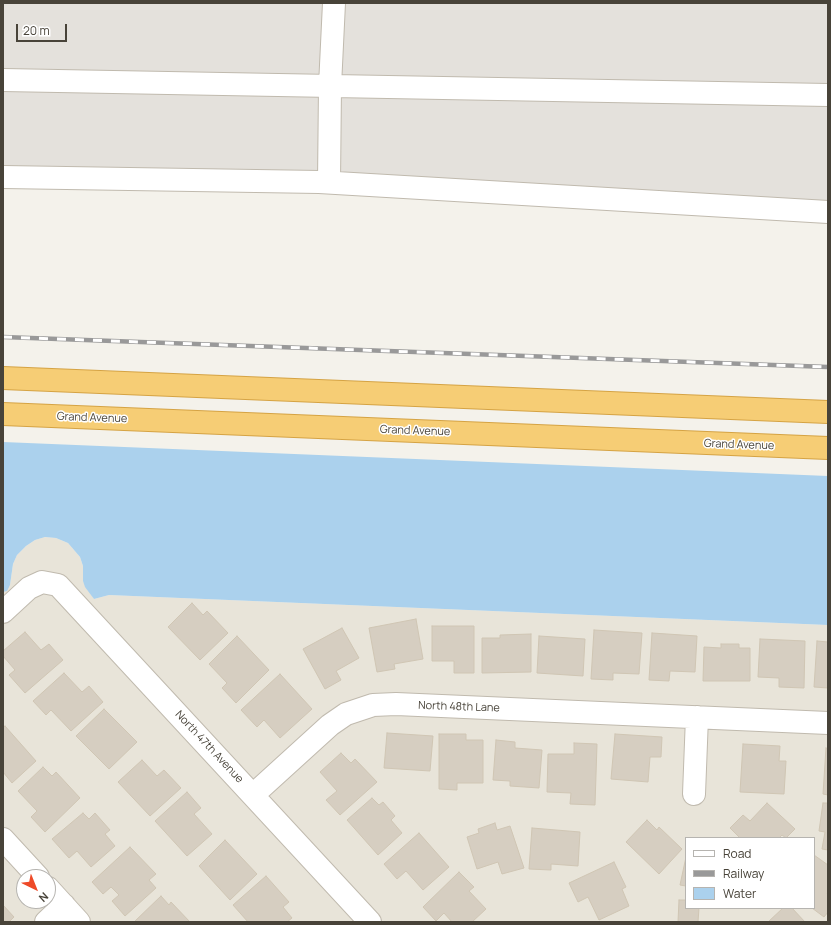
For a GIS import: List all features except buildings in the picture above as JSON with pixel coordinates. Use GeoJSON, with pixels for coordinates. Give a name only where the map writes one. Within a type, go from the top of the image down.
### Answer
{"type":"FeatureCollection","features":[{"type":"Feature","properties":{"kind":"highway"},"geometry":{"type":"LineString","coordinates":[[3,378],[828,412]]}},
{"type":"Feature","properties":{"kind":"highway","name":"Grand Avenue"},"geometry":{"type":"LineString","coordinates":[[3,414],[828,448]]}},
{"type":"Feature","properties":{"kind":"street"},"geometry":{"type":"LineString","coordinates":[[329,182],[330,86],[334,3]]}},
{"type":"Feature","properties":{"kind":"street"},"geometry":{"type":"LineString","coordinates":[[3,80],[828,95]]}},
{"type":"Feature","properties":{"kind":"street"},"geometry":{"type":"LineString","coordinates":[[3,177],[329,182],[828,212]]}},
{"type":"Feature","properties":{"kind":"street","name":"North 47th Avenue"},"geometry":{"type":"LineString","coordinates":[[3,612],[29,588],[42,582],[58,585],[370,922]]}},
{"type":"Feature","properties":{"kind":"street","name":"North 48th Lane"},"geometry":{"type":"LineString","coordinates":[[253,796],[330,725],[346,714],[373,705],[404,704],[828,723]]}},
{"type":"Feature","properties":{"kind":"street"},"geometry":{"type":"LineString","coordinates":[[694,794],[697,717]]}},
{"type":"Feature","properties":{"kind":"street"},"geometry":{"type":"LineString","coordinates":[[3,839],[31,869]]}},
{"type":"Feature","properties":{"kind":"street"},"geometry":{"type":"LineString","coordinates":[[56,896],[80,922]]}},
{"type":"Feature","properties":{"kind":"street"},"geometry":{"type":"LineString","coordinates":[[46,922],[64,905]]}},
{"type":"Feature","properties":{"kind":"shaded area"},"geometry":{"type":"Polygon","coordinates":[[[3,3],[828,3],[828,207],[3,176],[3,3]]]}},
{"type":"Feature","properties":{"kind":"shaded area"},"geometry":{"type":"Polygon","coordinates":[[[45,537],[56,538],[68,543],[80,557],[83,566],[83,581],[94,599],[109,595],[828,625],[828,922],[3,922],[3,593],[10,585],[13,564],[17,555],[35,540],[45,537]]]}},
{"type":"Feature","properties":{"kind":"water"},"geometry":{"type":"Polygon","coordinates":[[[3,442],[828,476],[828,625],[109,595],[94,599],[85,587],[83,581],[83,566],[80,557],[68,543],[56,538],[45,537],[35,540],[17,555],[13,564],[10,585],[7,591],[3,592],[3,442]]]}},
{"type":"Feature","properties":{"kind":"railway"},"geometry":{"type":"LineString","coordinates":[[3,337],[828,367]]}}]}
